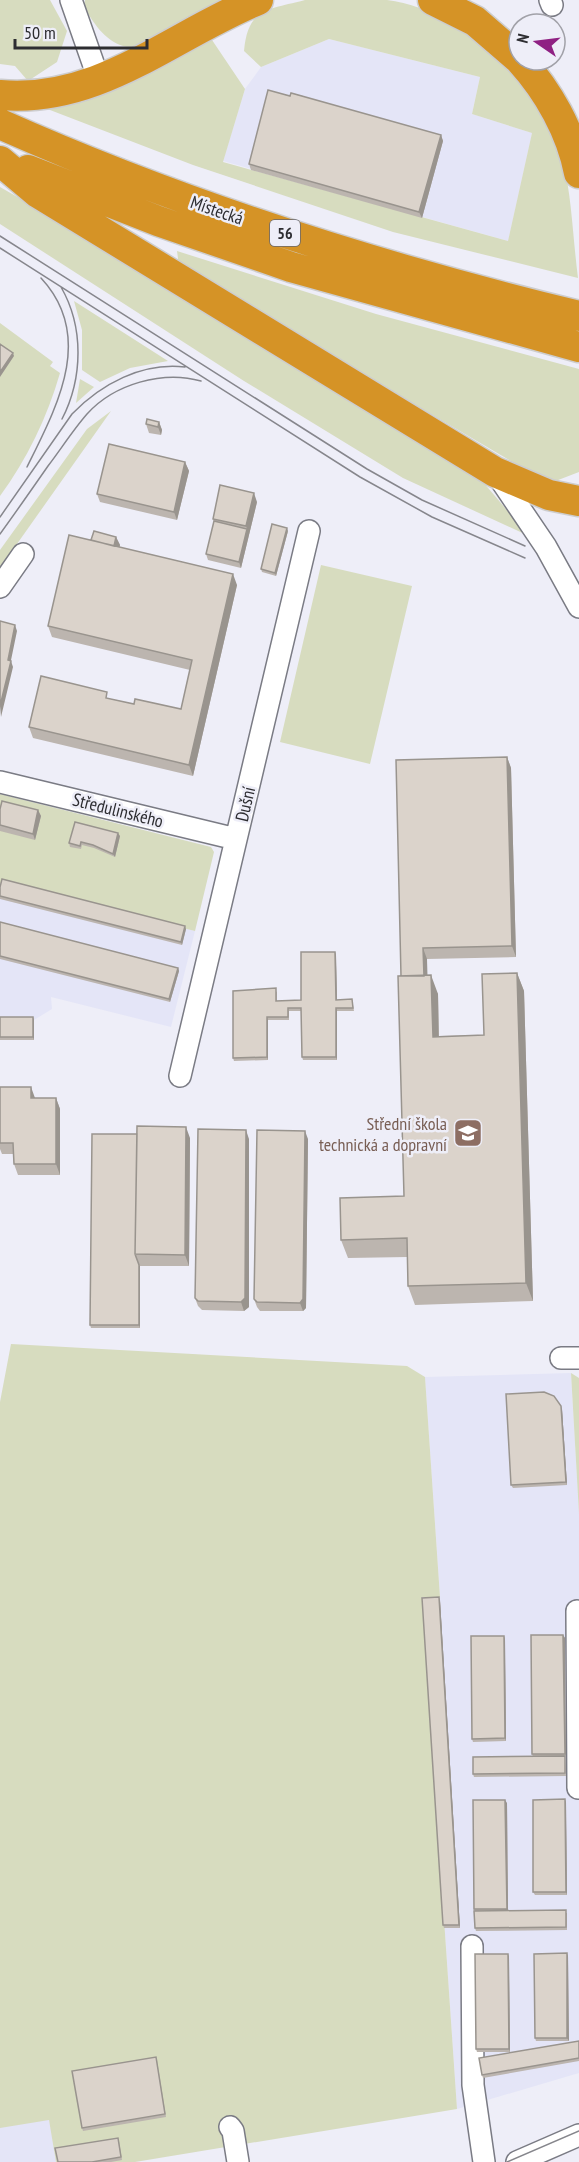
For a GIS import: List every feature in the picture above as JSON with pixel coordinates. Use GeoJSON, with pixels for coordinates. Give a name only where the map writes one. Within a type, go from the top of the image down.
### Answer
{"type":"FeatureCollection","features":[{"type":"Feature","properties":{"kind":"highway"},"geometry":{"type":"LineString","coordinates":[[0,95],[36,94],[99,80],[121,72],[258,0]]}},
{"type":"Feature","properties":{"kind":"highway"},"geometry":{"type":"LineString","coordinates":[[433,0],[475,21],[507,49]]}},
{"type":"Feature","properties":{"kind":"highway"},"geometry":{"type":"LineString","coordinates":[[528,72],[559,118],[572,144],[579,173]]}},
{"type":"Feature","properties":{"kind":"highway","name":"Místecká"},"geometry":{"type":"LineString","coordinates":[[0,123],[130,178],[280,232],[428,277],[579,316]]}},
{"type":"Feature","properties":{"kind":"highway"},"geometry":{"type":"LineString","coordinates":[[0,161],[38,193],[495,472],[549,495],[579,501]]}},
{"type":"Feature","properties":{"kind":"highway","name":"Místecká"},"geometry":{"type":"LineString","coordinates":[[0,161],[184,231],[291,267],[579,347]]}},
{"type":"Feature","properties":{"kind":"street"},"geometry":{"type":"LineString","coordinates":[[71,0],[99,80]]}},
{"type":"Feature","properties":{"kind":"street"},"geometry":{"type":"LineString","coordinates":[[495,472],[546,547],[579,607]]}},
{"type":"Feature","properties":{"kind":"street","name":"Dušní"},"geometry":{"type":"LineString","coordinates":[[180,1076],[309,531]]}},
{"type":"Feature","properties":{"kind":"street"},"geometry":{"type":"LineString","coordinates":[[0,587],[23,554]]}},
{"type":"Feature","properties":{"kind":"street","name":"Středulinského"},"geometry":{"type":"LineString","coordinates":[[0,782],[236,839]]}},
{"type":"Feature","properties":{"kind":"street"},"geometry":{"type":"LineString","coordinates":[[577,1611],[578,1788]]}},
{"type":"Feature","properties":{"kind":"street"},"geometry":{"type":"LineString","coordinates":[[472,1946],[473,2085],[484,2162]]}},
{"type":"Feature","properties":{"kind":"street"},"geometry":{"type":"LineString","coordinates":[[230,2127],[233,2131],[238,2162]]}},
{"type":"Feature","properties":{"kind":"street"},"geometry":{"type":"LineString","coordinates":[[517,2162],[579,2135]]}},
{"type":"Feature","properties":{"kind":"shaded area"},"geometry":{"type":"Polygon","coordinates":[[[329,39],[480,77],[472,114],[532,133],[508,241],[223,161],[245,89],[261,67],[329,39]]]}},
{"type":"Feature","properties":{"kind":"shaded area"},"geometry":{"type":"Polygon","coordinates":[[[0,883],[195,931],[171,1027],[51,997],[52,1009],[34,1020],[34,1040],[0,1040],[0,883]]]}},
{"type":"Feature","properties":{"kind":"shaded area"},"geometry":{"type":"Polygon","coordinates":[[[571,1373],[579,1514],[579,2073],[457,2109],[422,1597],[440,1596],[425,1377],[571,1373]]]}},
{"type":"Feature","properties":{"kind":"shaded area"},"geometry":{"type":"Polygon","coordinates":[[[34,2023],[56,2162],[0,2162],[0,2027],[34,2023]]]}},
{"type":"Feature","properties":{"kind":"green space"},"geometry":{"type":"Polygon","coordinates":[[[0,0],[50,0],[67,31],[57,62],[28,81],[15,66],[0,64],[0,0]]]}},
{"type":"Feature","properties":{"kind":"green space"},"geometry":{"type":"Polygon","coordinates":[[[85,0],[230,0],[162,38],[134,47],[123,46],[105,35],[84,7],[85,0]]]}},
{"type":"Feature","properties":{"kind":"green space"},"geometry":{"type":"Polygon","coordinates":[[[305,0],[387,0],[416,7],[444,19],[472,36],[497,56],[507,66],[507,72],[512,72],[520,80],[539,106],[554,133],[566,175],[578,278],[393,232],[193,165],[37,105],[106,93],[212,40],[245,89],[223,162],[508,241],[532,133],[472,114],[480,77],[329,39],[261,67],[244,51],[246,37],[255,18],[270,9],[305,0]]]}},
{"type":"Feature","properties":{"kind":"green space"},"geometry":{"type":"Polygon","coordinates":[[[0,187],[115,253],[446,456],[483,482],[529,536],[403,478],[244,381],[0,224],[0,187]]]}},
{"type":"Feature","properties":{"kind":"green space"},"geometry":{"type":"Polygon","coordinates":[[[177,251],[376,314],[579,369],[579,472],[553,482],[528,471],[179,266],[177,251]]]}},
{"type":"Feature","properties":{"kind":"green space"},"geometry":{"type":"Polygon","coordinates":[[[74,301],[168,361],[130,368],[100,382],[82,370],[82,330],[74,301]]]}},
{"type":"Feature","properties":{"kind":"green space"},"geometry":{"type":"Polygon","coordinates":[[[0,323],[53,362],[50,366],[60,373],[35,438],[0,496],[0,323]]]}},
{"type":"Feature","properties":{"kind":"green space"},"geometry":{"type":"Polygon","coordinates":[[[80,379],[94,387],[76,403],[80,379]]]}},
{"type":"Feature","properties":{"kind":"green space"},"geometry":{"type":"Polygon","coordinates":[[[111,411],[0,568],[0,550],[87,429],[111,411]]]}},
{"type":"Feature","properties":{"kind":"green space"},"geometry":{"type":"Polygon","coordinates":[[[321,565],[412,586],[370,764],[280,742],[321,565]]]}},
{"type":"Feature","properties":{"kind":"green space"},"geometry":{"type":"Polygon","coordinates":[[[0,794],[211,847],[214,852],[195,931],[0,883],[0,794]]]}},
{"type":"Feature","properties":{"kind":"green space"},"geometry":{"type":"Polygon","coordinates":[[[11,1344],[407,1366],[425,1377],[440,1597],[422,1597],[457,2109],[135,2162],[56,2162],[49,2120],[0,2128],[0,1402],[11,1344]]]}},
{"type":"Feature","properties":{"kind":"green space"},"geometry":{"type":"Polygon","coordinates":[[[571,1373],[579,1378],[579,1514],[571,1373]]]}},
{"type":"Feature","properties":{"kind":"building"},"geometry":{"type":"Polygon","coordinates":[[[268,90],[290,96],[291,93],[441,135],[419,212],[249,164],[268,90]]]}},
{"type":"Feature","properties":{"kind":"building"},"geometry":{"type":"Polygon","coordinates":[[[0,344],[13,353],[0,372],[0,344]]]}},
{"type":"Feature","properties":{"kind":"building"},"geometry":{"type":"Polygon","coordinates":[[[147,419],[159,422],[158,427],[146,424],[147,419]]]}},
{"type":"Feature","properties":{"kind":"building"},"geometry":{"type":"Polygon","coordinates":[[[109,444],[185,462],[174,512],[97,494],[109,444]]]}},
{"type":"Feature","properties":{"kind":"building"},"geometry":{"type":"Polygon","coordinates":[[[220,485],[254,493],[246,526],[213,519],[220,485]]]}},
{"type":"Feature","properties":{"kind":"building"},"geometry":{"type":"Polygon","coordinates":[[[214,521],[247,529],[239,562],[206,554],[214,521]]]}},
{"type":"Feature","properties":{"kind":"building"},"geometry":{"type":"Polygon","coordinates":[[[272,524],[287,528],[275,573],[261,569],[272,524]]]}},
{"type":"Feature","properties":{"kind":"building"},"geometry":{"type":"Polygon","coordinates":[[[94,531],[116,537],[114,546],[91,540],[94,531]]]}},
{"type":"Feature","properties":{"kind":"building"},"geometry":{"type":"Polygon","coordinates":[[[69,535],[233,574],[189,765],[29,727],[41,676],[107,692],[106,698],[134,704],[135,699],[181,709],[192,660],[48,626],[69,535]]]}},
{"type":"Feature","properties":{"kind":"building"},"geometry":{"type":"Polygon","coordinates":[[[0,621],[15,625],[8,660],[11,661],[0,706],[0,621]]]}},
{"type":"Feature","properties":{"kind":"building"},"geometry":{"type":"Polygon","coordinates":[[[507,757],[512,946],[423,948],[424,976],[401,976],[396,760],[507,757]]]}},
{"type":"Feature","properties":{"kind":"building"},"geometry":{"type":"Polygon","coordinates":[[[2,801],[38,810],[33,834],[0,825],[2,801]]]}},
{"type":"Feature","properties":{"kind":"building"},"geometry":{"type":"Polygon","coordinates":[[[75,822],[118,833],[113,854],[81,842],[80,846],[69,843],[75,822]]]}},
{"type":"Feature","properties":{"kind":"building"},"geometry":{"type":"Polygon","coordinates":[[[2,879],[185,926],[181,942],[0,896],[2,879]]]}},
{"type":"Feature","properties":{"kind":"building"},"geometry":{"type":"Polygon","coordinates":[[[0,922],[178,968],[169,999],[0,956],[0,922]]]}},
{"type":"Feature","properties":{"kind":"building"},"geometry":{"type":"Polygon","coordinates":[[[301,952],[335,952],[336,1000],[352,999],[353,1008],[336,1008],[336,1057],[302,1057],[301,1008],[288,1008],[288,1017],[267,1017],[267,1057],[233,1058],[233,991],[276,988],[276,1001],[301,1000],[301,952]]]}},
{"type":"Feature","properties":{"kind":"building","name":"Střední škola technická a dopravní"},"geometry":{"type":"Polygon","coordinates":[[[517,973],[526,1283],[408,1286],[407,1238],[341,1240],[340,1198],[404,1196],[398,976],[431,975],[433,1037],[484,1035],[482,974],[517,973]]]}},
{"type":"Feature","properties":{"kind":"building"},"geometry":{"type":"Polygon","coordinates":[[[0,1017],[33,1017],[33,1037],[0,1037],[0,1017]]]}},
{"type":"Feature","properties":{"kind":"building"},"geometry":{"type":"Polygon","coordinates":[[[0,1087],[31,1087],[31,1098],[56,1098],[56,1164],[14,1164],[13,1143],[0,1143],[0,1087]]]}},
{"type":"Feature","properties":{"kind":"building"},"geometry":{"type":"Polygon","coordinates":[[[137,1126],[186,1127],[185,1255],[135,1254],[137,1126]]]}},
{"type":"Feature","properties":{"kind":"building"},"geometry":{"type":"Polygon","coordinates":[[[198,1129],[246,1130],[245,1298],[241,1302],[198,1301],[195,1298],[198,1129]]]}},
{"type":"Feature","properties":{"kind":"building"},"geometry":{"type":"Polygon","coordinates":[[[257,1130],[305,1131],[303,1299],[300,1303],[257,1302],[254,1299],[257,1130]]]}},
{"type":"Feature","properties":{"kind":"building"},"geometry":{"type":"Polygon","coordinates":[[[92,1134],[137,1134],[135,1254],[139,1265],[139,1325],[90,1325],[92,1134]]]}},
{"type":"Feature","properties":{"kind":"building"},"geometry":{"type":"Polygon","coordinates":[[[544,1392],[554,1396],[561,1406],[566,1482],[511,1485],[506,1394],[544,1392]]]}},
{"type":"Feature","properties":{"kind":"building"},"geometry":{"type":"Polygon","coordinates":[[[439,1597],[459,1925],[443,1925],[422,1598],[439,1597]]]}},
{"type":"Feature","properties":{"kind":"building"},"geometry":{"type":"Polygon","coordinates":[[[531,1635],[563,1635],[565,1754],[532,1754],[531,1635]]]}},
{"type":"Feature","properties":{"kind":"building"},"geometry":{"type":"Polygon","coordinates":[[[471,1636],[504,1636],[505,1738],[472,1739],[471,1636]]]}},
{"type":"Feature","properties":{"kind":"building"},"geometry":{"type":"Polygon","coordinates":[[[565,1756],[565,1773],[473,1774],[473,1757],[565,1756]]]}},
{"type":"Feature","properties":{"kind":"building"},"geometry":{"type":"Polygon","coordinates":[[[565,1799],[566,1892],[533,1892],[533,1800],[565,1799]]]}},
{"type":"Feature","properties":{"kind":"building"},"geometry":{"type":"Polygon","coordinates":[[[473,1800],[505,1800],[507,1909],[474,1909],[473,1800]]]}},
{"type":"Feature","properties":{"kind":"building"},"geometry":{"type":"Polygon","coordinates":[[[566,1910],[566,1927],[475,1928],[474,1911],[566,1910]]]}},
{"type":"Feature","properties":{"kind":"building"},"geometry":{"type":"Polygon","coordinates":[[[567,1953],[567,2038],[535,2038],[534,1954],[567,1953]]]}},
{"type":"Feature","properties":{"kind":"building"},"geometry":{"type":"Polygon","coordinates":[[[475,1954],[508,1954],[509,2049],[476,2049],[475,1954]]]}},
{"type":"Feature","properties":{"kind":"building"},"geometry":{"type":"Polygon","coordinates":[[[579,2041],[579,2058],[482,2075],[479,2058],[579,2041]]]}},
{"type":"Feature","properties":{"kind":"building"},"geometry":{"type":"Polygon","coordinates":[[[156,2057],[165,2114],[82,2128],[72,2071],[156,2057]]]}},
{"type":"Feature","properties":{"kind":"building"},"geometry":{"type":"Polygon","coordinates":[[[118,2138],[121,2157],[92,2162],[58,2162],[55,2148],[118,2138]]]}},
{"type":"Feature","properties":{"kind":"tram line"},"geometry":{"type":"LineString","coordinates":[[0,236],[367,469],[422,500],[525,546]]}},
{"type":"Feature","properties":{"kind":"tram line"},"geometry":{"type":"LineString","coordinates":[[0,248],[360,477],[432,517],[525,558]]}},
{"type":"Feature","properties":{"kind":"tram line"},"geometry":{"type":"LineString","coordinates":[[27,467],[59,397],[66,372],[68,348],[66,324],[57,301],[41,278]]}},
{"type":"Feature","properties":{"kind":"tram line"},"geometry":{"type":"LineString","coordinates":[[61,287],[74,319],[78,353],[74,387],[62,419]]}},
{"type":"Feature","properties":{"kind":"tram line"},"geometry":{"type":"LineString","coordinates":[[0,517],[72,414],[83,403],[123,377],[153,368],[185,367]]}},
{"type":"Feature","properties":{"kind":"tram line"},"geometry":{"type":"LineString","coordinates":[[0,534],[77,426],[98,404],[125,387],[140,382],[171,377],[201,381]]}},
{"type":"Feature","properties":{"kind":"tram line"},"geometry":{"type":"LineString","coordinates":[[507,2162],[579,2131]]}},
{"type":"Feature","properties":{"kind":"place","name":"Střední škola technická a dopravní"},"geometry":{"type":"Point","coordinates":[468,1133]}}]}
